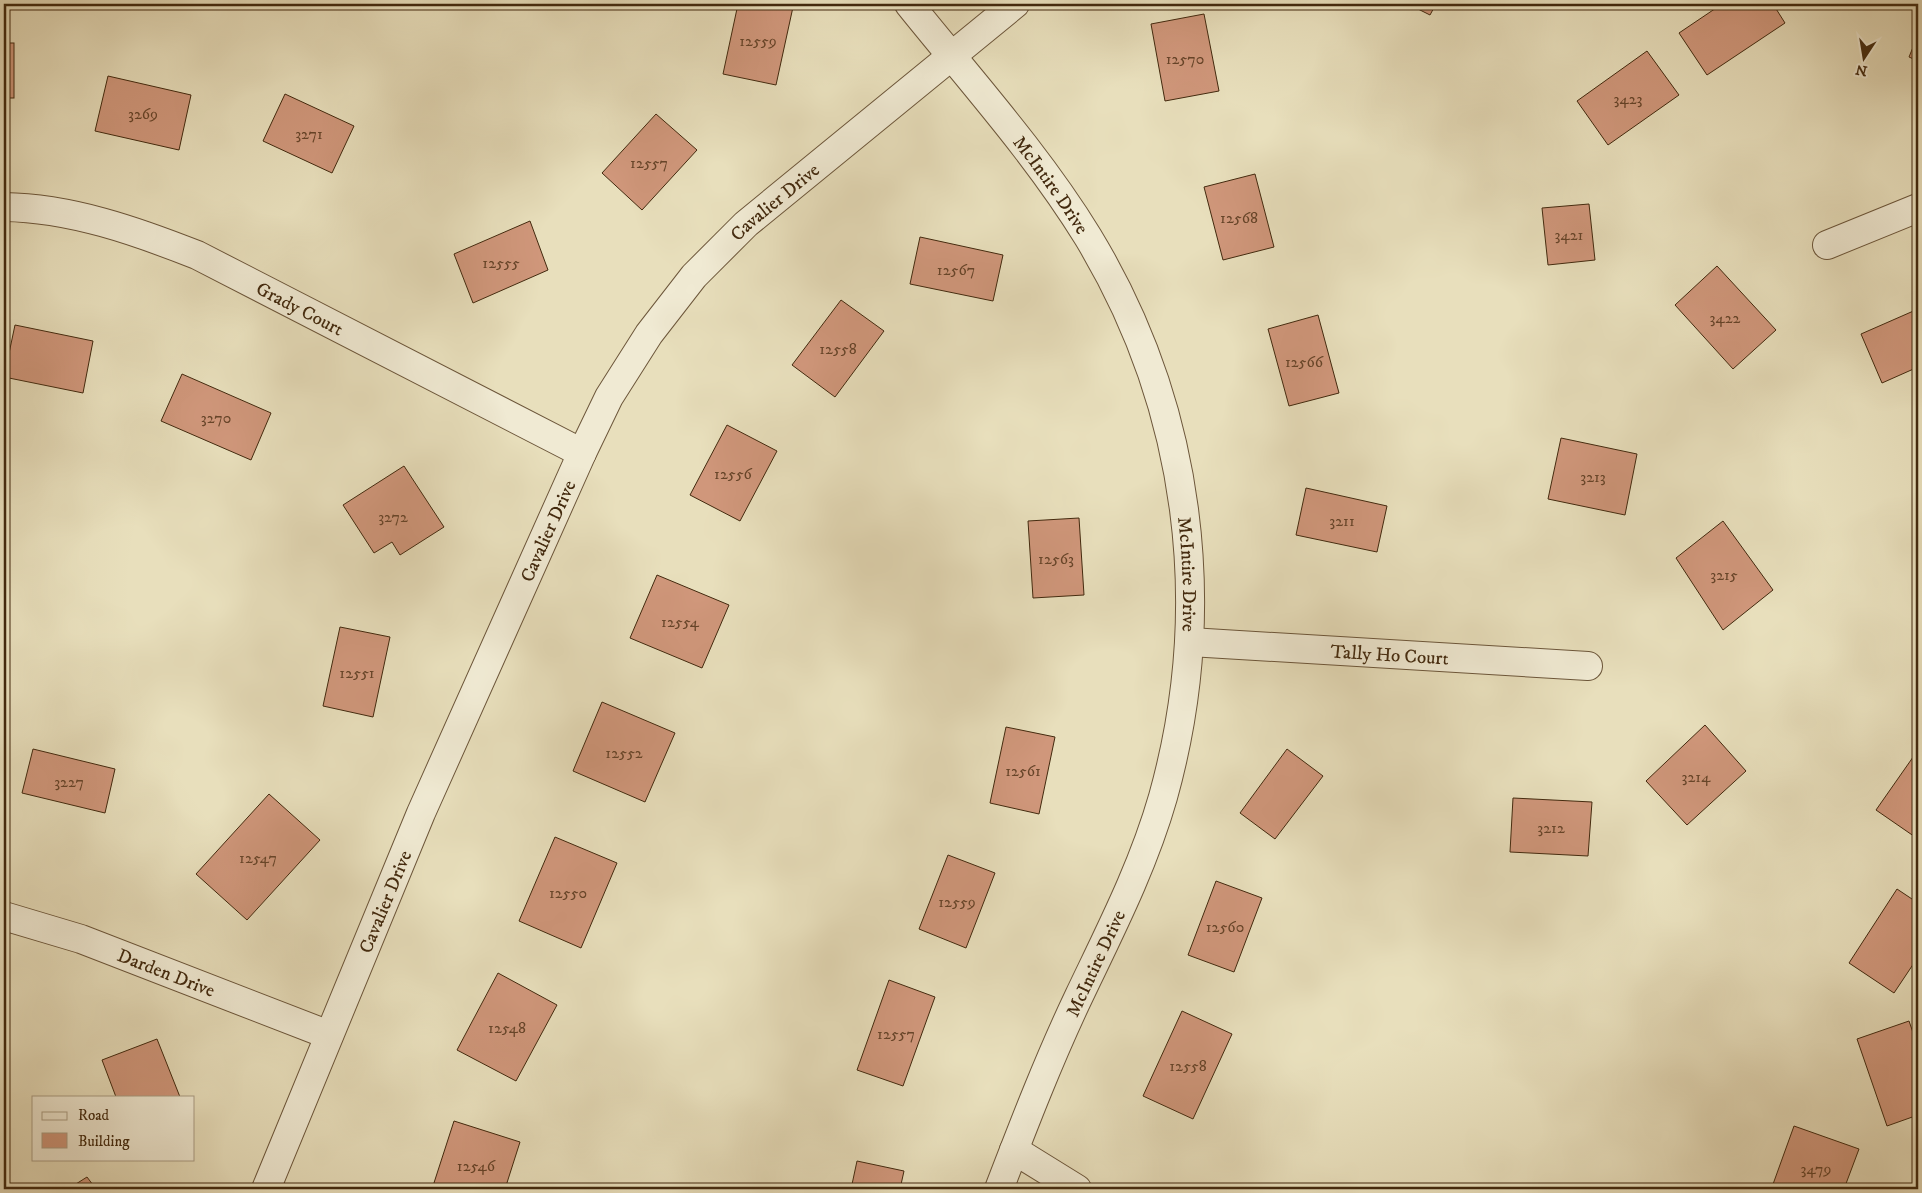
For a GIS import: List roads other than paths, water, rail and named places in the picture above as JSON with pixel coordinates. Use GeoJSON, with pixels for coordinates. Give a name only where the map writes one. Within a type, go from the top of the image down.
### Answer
{"type":"FeatureCollection","features":[{"type":"Feature","properties":{"kind":"street","name":"McIntire Drive"},"geometry":{"type":"LineString","coordinates":[[909,4],[1046,174],[1089,239],[1125,307],[1154,378],[1172,436],[1186,509],[1191,583],[1190,642],[1180,722],[1163,798],[1137,870],[1105,944],[1078,998],[999,1189]]}},
{"type":"Feature","properties":{"kind":"street","name":"Cavalier Drive"},"geometry":{"type":"LineString","coordinates":[[266,1189],[421,813],[582,453],[610,397],[649,334],[694,276],[746,224],[950,55],[1015,4]]}},
{"type":"Feature","properties":{"kind":"street","name":"Grady Court"},"geometry":{"type":"LineString","coordinates":[[4,207],[74,216],[137,232],[197,256],[582,453]]}},
{"type":"Feature","properties":{"kind":"street"},"geometry":{"type":"LineString","coordinates":[[1827,244],[1918,208]]}},
{"type":"Feature","properties":{"kind":"street","name":"Tally Ho Court"},"geometry":{"type":"LineString","coordinates":[[1190,642],[1588,666]]}},
{"type":"Feature","properties":{"kind":"street","name":"Darden Drive"},"geometry":{"type":"LineString","coordinates":[[4,916],[82,939],[329,1034]]}},
{"type":"Feature","properties":{"kind":"street"},"geometry":{"type":"LineString","coordinates":[[1014,1150],[1078,1189]]}}]}
